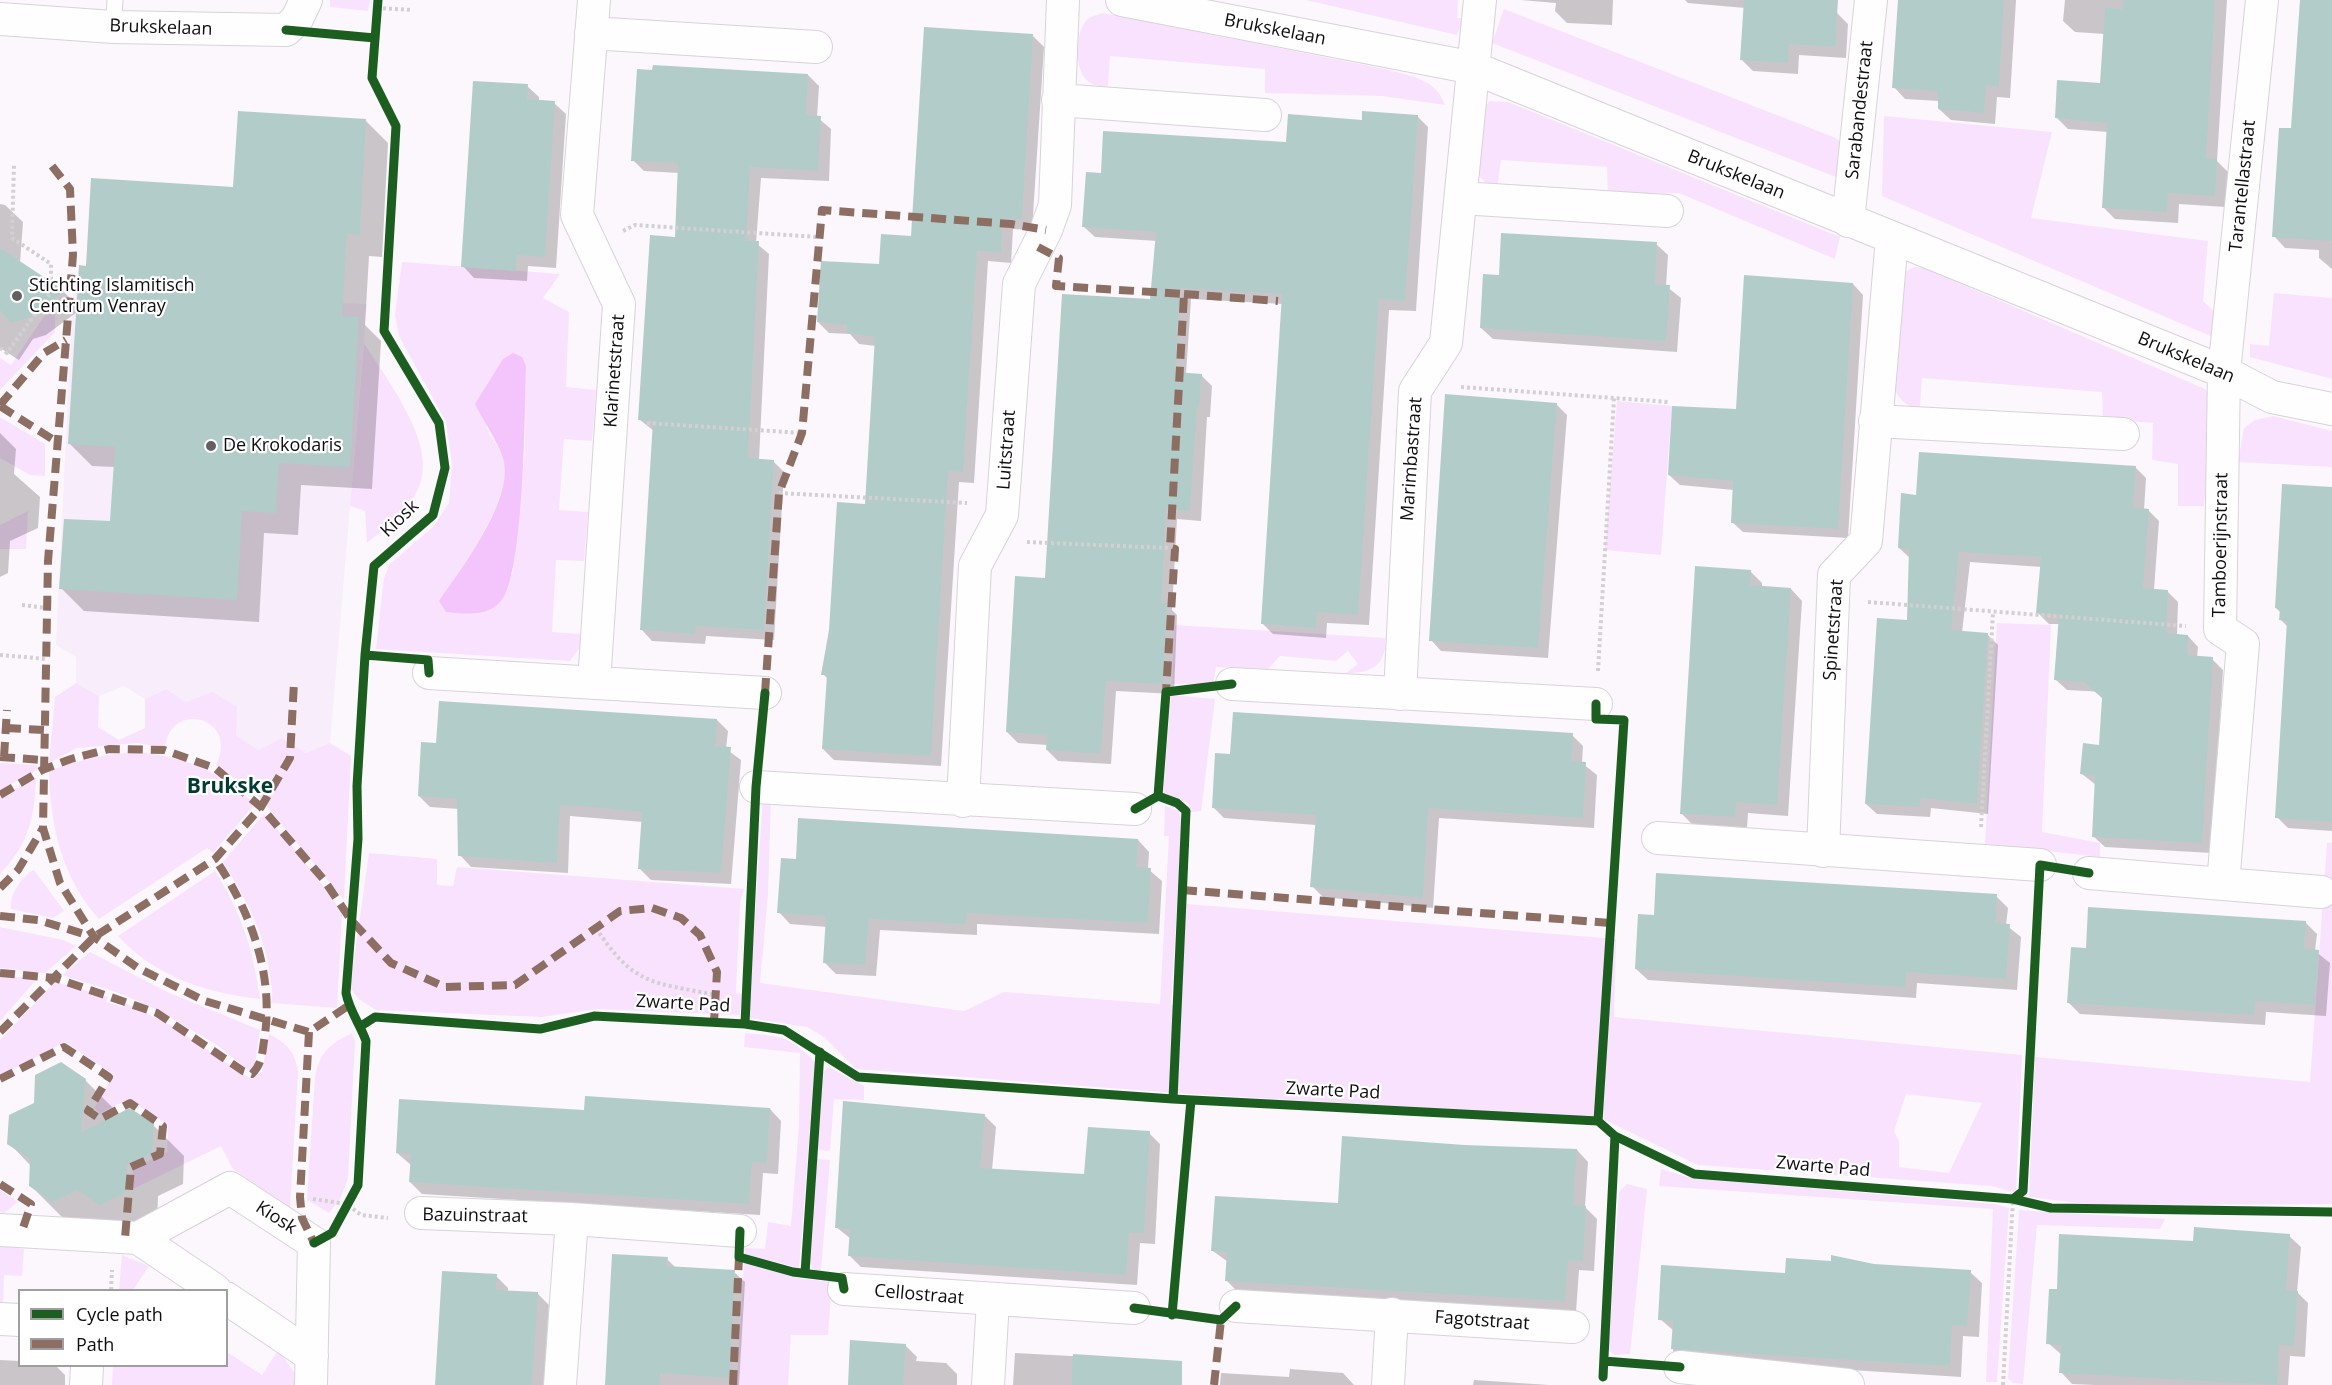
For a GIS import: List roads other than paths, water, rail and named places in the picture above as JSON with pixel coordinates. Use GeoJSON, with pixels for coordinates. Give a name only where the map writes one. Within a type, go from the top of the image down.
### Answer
{"type":"FeatureCollection","features":[{"type":"Feature","properties":{"kind":"street","name":"Brukskelaan"},"geometry":{"type":"LineString","coordinates":[[0,20],[114,13],[286,30],[297,19],[306,0]]}},
{"type":"Feature","properties":{"kind":"street","name":"Klarinetstraat"},"geometry":{"type":"LineString","coordinates":[[594,0],[577,215],[619,304],[594,683]]}},
{"type":"Feature","properties":{"kind":"street","name":"Luitstraat"},"geometry":{"type":"LineString","coordinates":[[963,801],[975,566],[1002,515],[1019,284],[1046,230],[1055,205],[1063,0]]}},
{"type":"Feature","properties":{"kind":"street","name":"Brukskelaan"},"geometry":{"type":"LineString","coordinates":[[1122,0],[1474,68],[2224,372],[2272,397],[2332,409]]}},
{"type":"Feature","properties":{"kind":"street","name":"Marimbastraat"},"geometry":{"type":"LineString","coordinates":[[1400,694],[1415,391],[1446,343],[1480,0]]}},
{"type":"Feature","properties":{"kind":"street","name":"Sarabandestraat"},"geometry":{"type":"LineString","coordinates":[[1848,221],[1871,0]]}},
{"type":"Feature","properties":{"kind":"street","name":"Tarantellastraat"},"geometry":{"type":"LineString","coordinates":[[2224,372],[2262,0]]}},
{"type":"Feature","properties":{"kind":"street"},"geometry":{"type":"LineString","coordinates":[[591,33],[816,47]]}},
{"type":"Feature","properties":{"kind":"street"},"geometry":{"type":"LineString","coordinates":[[1058,100],[1265,115]]}},
{"type":"Feature","properties":{"kind":"street"},"geometry":{"type":"LineString","coordinates":[[1461,198],[1667,211]]}},
{"type":"Feature","properties":{"kind":"street","name":"Spinetstraat"},"geometry":{"type":"LineString","coordinates":[[1823,851],[1834,575],[1866,541],[1892,238]]}},
{"type":"Feature","properties":{"kind":"street","name":"Tamboerijnstraat"},"geometry":{"type":"LineString","coordinates":[[2223,884],[2243,644],[2220,629],[2224,372]]}},
{"type":"Feature","properties":{"kind":"street"},"geometry":{"type":"LineString","coordinates":[[1875,421],[2123,434]]}},
{"type":"Feature","properties":{"kind":"street"},"geometry":{"type":"LineString","coordinates":[[429,673],[765,693]]}},
{"type":"Feature","properties":{"kind":"street"},"geometry":{"type":"LineString","coordinates":[[1232,684],[1596,704]]}},
{"type":"Feature","properties":{"kind":"street"},"geometry":{"type":"LineString","coordinates":[[756,788],[1135,809]]}},
{"type":"Feature","properties":{"kind":"street"},"geometry":{"type":"LineString","coordinates":[[1658,838],[2040,865]]}},
{"type":"Feature","properties":{"kind":"street"},"geometry":{"type":"LineString","coordinates":[[2089,873],[2321,892]]}},
{"type":"Feature","properties":{"kind":"street","name":"Kiosk"},"geometry":{"type":"LineString","coordinates":[[138,1238],[230,1188],[314,1243],[311,1370]]}},
{"type":"Feature","properties":{"kind":"street","name":"Bazuinstraat"},"geometry":{"type":"LineString","coordinates":[[421,1213],[572,1219],[740,1231]]}},
{"type":"Feature","properties":{"kind":"street"},"geometry":{"type":"LineString","coordinates":[[561,1385],[572,1219]]}},
{"type":"Feature","properties":{"kind":"street"},"geometry":{"type":"LineString","coordinates":[[0,1230],[138,1238],[214,1289]]}},
{"type":"Feature","properties":{"kind":"street","name":"Cellostraat"},"geometry":{"type":"LineString","coordinates":[[844,1289],[993,1301],[1134,1308]]}},
{"type":"Feature","properties":{"kind":"street","name":"Kiosk"},"geometry":{"type":"LineString","coordinates":[[228,1300],[311,1370]]}},
{"type":"Feature","properties":{"kind":"street"},"geometry":{"type":"LineString","coordinates":[[988,1385],[993,1301]]}},
{"type":"Feature","properties":{"kind":"street","name":"Fagotstraat"},"geometry":{"type":"LineString","coordinates":[[1236,1306],[1573,1327]]}},
{"type":"Feature","properties":{"kind":"street"},"geometry":{"type":"LineString","coordinates":[[1388,1385],[1392,1314]]}},
{"type":"Feature","properties":{"kind":"street"},"geometry":{"type":"LineString","coordinates":[[0,1319],[18,1320]]}},
{"type":"Feature","properties":{"kind":"street"},"geometry":{"type":"LineString","coordinates":[[86,1385],[87,1367]]}},
{"type":"Feature","properties":{"kind":"street"},"geometry":{"type":"LineString","coordinates":[[1680,1367],[1812,1383],[1848,1385]]}},
{"type":"Feature","properties":{"kind":"place","name":"Stichting Islamitisch Centrum Venray"},"geometry":{"type":"Point","coordinates":[17,296]}},
{"type":"Feature","properties":{"kind":"place","name":"De Krokodaris"},"geometry":{"type":"Point","coordinates":[211,446]}},
{"type":"Feature","properties":{"kind":"district","name":"Brukske"},"geometry":{"type":"Point","coordinates":[230,787]}}]}
